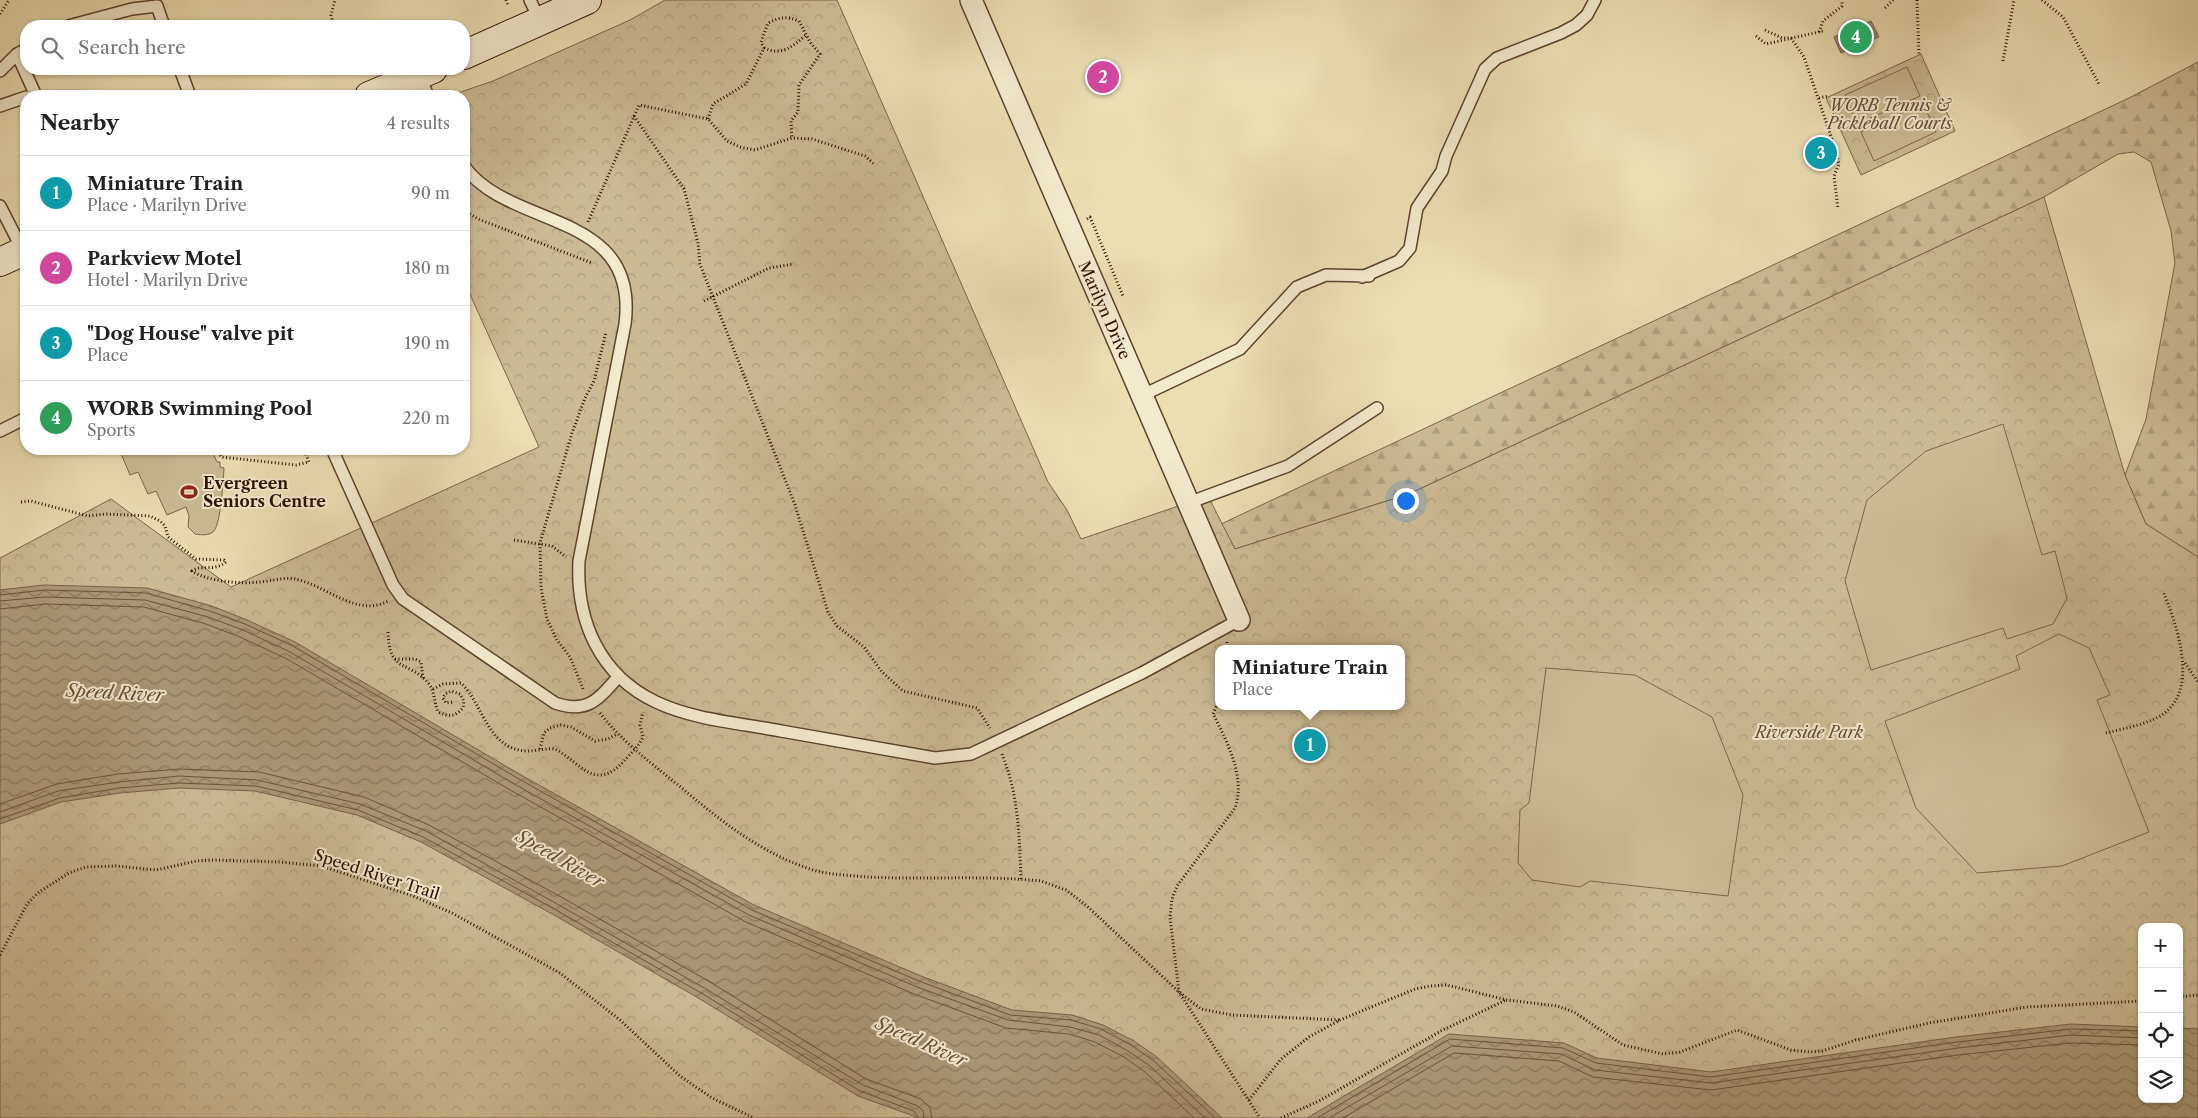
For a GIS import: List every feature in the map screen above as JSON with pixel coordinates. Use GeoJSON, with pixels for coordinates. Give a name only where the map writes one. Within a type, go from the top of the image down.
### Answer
{"type":"FeatureCollection","features":[{"type":"Feature","properties":{"kind":"main road"},"geometry":{"type":"LineString","coordinates":[[470,51],[535,11],[586,0]]}},
{"type":"Feature","properties":{"kind":"main road"},"geometry":{"type":"LineString","coordinates":[[391,90],[427,80]]}},
{"type":"Feature","properties":{"kind":"street","name":"Marilyn Drive"},"geometry":{"type":"LineString","coordinates":[[971,0],[1239,620]]}},
{"type":"Feature","properties":{"kind":"lane"},"geometry":{"type":"LineString","coordinates":[[1362,276],[1399,261],[1410,248],[1417,208],[1442,172],[1446,156],[1485,69],[1497,58],[1561,33],[1576,25],[1587,15],[1596,0]]}},
{"type":"Feature","properties":{"kind":"lane"},"geometry":{"type":"LineString","coordinates":[[91,20],[132,9],[157,6],[162,20]]}},
{"type":"Feature","properties":{"kind":"lane"},"geometry":{"type":"LineString","coordinates":[[0,71],[20,54]]}},
{"type":"Feature","properties":{"kind":"lane"},"geometry":{"type":"LineString","coordinates":[[27,75],[31,90]]}},
{"type":"Feature","properties":{"kind":"lane"},"geometry":{"type":"LineString","coordinates":[[182,75],[188,90]]}},
{"type":"Feature","properties":{"kind":"lane"},"geometry":{"type":"LineString","coordinates":[[0,106],[20,100]]}},
{"type":"Feature","properties":{"kind":"lane"},"geometry":{"type":"LineString","coordinates":[[470,174],[488,189],[584,234],[609,257],[619,275],[627,298],[622,342],[579,561],[578,582],[584,617],[598,650],[618,677],[655,701],[701,716],[935,758],[971,754],[1142,673],[1239,620]]}},
{"type":"Feature","properties":{"kind":"lane"},"geometry":{"type":"LineString","coordinates":[[0,206],[17,254]]}},
{"type":"Feature","properties":{"kind":"lane"},"geometry":{"type":"LineString","coordinates":[[1143,395],[1240,349],[1297,287],[1326,276],[1384,274]]}},
{"type":"Feature","properties":{"kind":"lane"},"geometry":{"type":"LineString","coordinates":[[1188,504],[1288,466],[1377,408]]}},
{"type":"Feature","properties":{"kind":"lane"},"geometry":{"type":"LineString","coordinates":[[0,431],[20,421]]}},
{"type":"Feature","properties":{"kind":"lane"},"geometry":{"type":"LineString","coordinates":[[335,455],[393,585],[403,599],[555,703],[574,708],[592,703],[618,677]]}},
{"type":"Feature","properties":{"kind":"path"},"geometry":{"type":"LineString","coordinates":[[0,14],[9,0]]}},
{"type":"Feature","properties":{"kind":"path"},"geometry":{"type":"LineString","coordinates":[[332,20],[331,15],[335,0]]}},
{"type":"Feature","properties":{"kind":"path"},"geometry":{"type":"LineString","coordinates":[[506,0],[508,5]]}},
{"type":"Feature","properties":{"kind":"path"},"geometry":{"type":"LineString","coordinates":[[1885,8],[1893,0]]}},
{"type":"Feature","properties":{"kind":"path"},"geometry":{"type":"LineString","coordinates":[[1916,0],[1919,55]]}},
{"type":"Feature","properties":{"kind":"path"},"geometry":{"type":"LineString","coordinates":[[2002,60],[2014,0]]}},
{"type":"Feature","properties":{"kind":"path"},"geometry":{"type":"LineString","coordinates":[[2042,0],[2063,17],[2099,84]]}},
{"type":"Feature","properties":{"kind":"path"},"geometry":{"type":"LineString","coordinates":[[1756,36],[1766,44],[1821,32],[1823,21],[1842,6],[1842,2]]}},
{"type":"Feature","properties":{"kind":"path"},"geometry":{"type":"LineString","coordinates":[[792,138],[792,121],[798,112],[799,85],[820,54],[806,35],[799,21],[780,17],[768,23],[761,42],[764,48],[773,52],[786,51],[806,35]]}},
{"type":"Feature","properties":{"kind":"path"},"geometry":{"type":"LineString","coordinates":[[1765,30],[1792,39],[1804,57],[1819,98],[1839,164],[1834,176],[1838,209]]}},
{"type":"Feature","properties":{"kind":"path"},"geometry":{"type":"LineString","coordinates":[[708,119],[713,104],[746,84],[764,48]]}},
{"type":"Feature","properties":{"kind":"path"},"geometry":{"type":"LineString","coordinates":[[1819,98],[1828,96]]}},
{"type":"Feature","properties":{"kind":"path"},"geometry":{"type":"LineString","coordinates":[[575,256],[639,105],[708,119],[727,140],[740,147],[755,150],[792,138],[812,139],[864,156],[874,164]]}},
{"type":"Feature","properties":{"kind":"path"},"geometry":{"type":"LineString","coordinates":[[634,116],[684,189],[698,243],[700,264],[795,505],[828,612],[837,626],[864,647],[882,672],[903,691],[977,708],[996,741],[1010,774],[1018,806],[1021,879]]}},
{"type":"Feature","properties":{"kind":"path"},"geometry":{"type":"LineString","coordinates":[[470,214],[478,219],[596,265]]}},
{"type":"Feature","properties":{"kind":"path"},"geometry":{"type":"LineString","coordinates":[[704,301],[769,268],[794,264]]}},
{"type":"Feature","properties":{"kind":"path"},"geometry":{"type":"LineString","coordinates":[[607,329],[594,381],[585,398],[572,433],[540,543],[541,588],[547,619],[557,640],[570,657],[583,689],[617,734],[749,841],[809,869],[880,877],[1021,879],[1041,881],[1066,890],[1087,906],[1179,992],[1201,1008],[1232,1015],[1340,1020]]}},
{"type":"Feature","properties":{"kind":"path"},"geometry":{"type":"LineString","coordinates":[[220,455],[221,457],[296,465],[309,462],[306,455]]}},
{"type":"Feature","properties":{"kind":"path"},"geometry":{"type":"LineString","coordinates":[[21,502],[31,501],[88,516],[105,514],[150,516],[165,526],[168,537],[196,559],[224,560],[226,562],[220,567],[196,568],[192,572],[205,577],[260,582],[292,578],[308,582],[337,597],[366,607],[379,606],[388,601]]}},
{"type":"Feature","properties":{"kind":"path"},"geometry":{"type":"LineString","coordinates":[[514,540],[552,546],[565,556],[579,561]]}},
{"type":"Feature","properties":{"kind":"path"},"geometry":{"type":"LineString","coordinates":[[2106,733],[2141,724],[2168,711],[2181,692],[2184,663],[2174,618],[2163,591]]}},
{"type":"Feature","properties":{"kind":"path"},"geometry":{"type":"LineString","coordinates":[[388,632],[388,643],[394,659],[399,665],[423,679],[433,689],[434,701],[438,712],[447,716],[455,716],[463,708],[464,701],[460,694],[451,691],[445,694],[444,698],[446,703],[452,702]]}},
{"type":"Feature","properties":{"kind":"path"},"geometry":{"type":"LineString","coordinates":[[394,659],[415,659],[421,662],[424,669],[423,679]]}},
{"type":"Feature","properties":{"kind":"path"},"geometry":{"type":"LineString","coordinates":[[2184,663],[2198,682]]}},
{"type":"Feature","properties":{"kind":"path"},"geometry":{"type":"LineString","coordinates":[[433,689],[443,684],[461,683],[475,700],[485,724],[498,739],[516,749],[555,749],[590,773],[604,775],[616,769],[635,750],[644,737],[640,720],[649,697]]}},
{"type":"Feature","properties":{"kind":"path"},"geometry":{"type":"LineString","coordinates":[[1215,709],[1213,714],[1232,759],[1239,785],[1238,799],[1235,808],[1177,886],[1172,899],[1170,917],[1179,992],[1260,1118]]}},
{"type":"Feature","properties":{"kind":"path"},"geometry":{"type":"LineString","coordinates":[[540,749],[544,733],[550,728],[561,725],[571,727],[595,741],[608,739],[617,734]]}},
{"type":"Feature","properties":{"kind":"path","name":"Speed River Trail"},"geometry":{"type":"LineString","coordinates":[[0,955],[27,904],[53,882],[86,867],[100,865],[156,870],[197,861],[212,860],[280,862],[321,866],[406,894],[452,913],[560,973],[620,1020],[680,1076],[712,1098],[754,1118]]}},
{"type":"Feature","properties":{"kind":"path"},"geometry":{"type":"LineString","coordinates":[[1249,1100],[1281,1059],[1309,1037],[1340,1020],[1415,989],[1430,986],[1447,985],[1507,1000],[1557,1006],[1574,1012],[1623,1045],[1663,1054],[1680,1052],[1737,1030],[1791,1050],[1810,1052],[1822,1051],[1856,1040],[1929,1023],[2027,1007],[2138,1001]]}},
{"type":"Feature","properties":{"kind":"path"},"geometry":{"type":"LineString","coordinates":[[2183,997],[2198,995]]}},
{"type":"Feature","properties":{"kind":"path"},"geometry":{"type":"LineString","coordinates":[[1281,1118],[1318,1101],[1441,1031],[1507,1000]]}},
{"type":"Feature","properties":{"kind":"green space","name":"Riverside Park"},"geometry":{"type":"Polygon","coordinates":[[[665,0],[837,0],[1048,482],[1067,510],[1081,539],[1208,496],[1235,549],[1409,494],[2044,197],[2125,475],[2146,524],[2198,557],[2198,1118],[0,1118],[0,558],[111,499],[231,587],[539,447],[470,294],[470,90],[467,90],[493,81],[630,20],[665,0]]]}},
{"type":"Feature","properties":{"kind":"green space","name":"WORB Tennis & Pickleball Courts"},"geometry":{"type":"Polygon","coordinates":[[[1921,54],[1955,131],[1861,175],[1826,98],[1921,54]]]}},
{"type":"Feature","properties":{"kind":"green space"},"geometry":{"type":"Polygon","coordinates":[[[2198,62],[2198,557],[2146,524],[2125,475],[2146,419],[2175,263],[2171,231],[2151,162],[2134,152],[2118,154],[2044,197],[1409,494],[1235,549],[1221,524],[2129,98],[2198,62]]]}},
{"type":"Feature","properties":{"kind":"green space"},"geometry":{"type":"Polygon","coordinates":[[[1907,67],[1920,96],[1857,124],[1845,95],[1907,67]]]}},
{"type":"Feature","properties":{"kind":"green space"},"geometry":{"type":"Polygon","coordinates":[[[1923,103],[1936,132],[1874,161],[1861,132],[1923,103]]]}},
{"type":"Feature","properties":{"kind":"green space"},"geometry":{"type":"Polygon","coordinates":[[[2003,424],[2042,555],[2055,551],[2067,598],[2053,624],[2007,639],[2003,628],[1871,670],[1845,581],[1867,500],[1926,451],[2003,424]]]}},
{"type":"Feature","properties":{"kind":"green space","name":"Evergreen Seniors Centre"},"geometry":{"type":"Polygon","coordinates":[[[122,455],[214,455],[217,462],[220,462],[220,467],[224,468],[220,511],[214,531],[203,535],[195,534],[188,527],[189,516],[186,507],[167,515],[156,491],[148,494],[138,472],[130,475],[122,455]]]}},
{"type":"Feature","properties":{"kind":"green space"},"geometry":{"type":"Polygon","coordinates":[[[2059,634],[2089,648],[2110,695],[2097,700],[2149,832],[2062,866],[1977,873],[1916,808],[1885,721],[2020,669],[2016,656],[2059,634]]]}},
{"type":"Feature","properties":{"kind":"green space"},"geometry":{"type":"Polygon","coordinates":[[[1546,668],[1635,675],[1712,717],[1743,795],[1728,896],[1590,881],[1580,887],[1532,880],[1518,863],[1520,810],[1529,803],[1546,668]]]}},
{"type":"Feature","properties":{"kind":"water"},"geometry":{"type":"Polygon","coordinates":[[[1871,21],[1879,37],[1841,53],[1834,37],[1871,21]]]}},
{"type":"Feature","properties":{"kind":"water","name":"Speed River"},"geometry":{"type":"Polygon","coordinates":[[[44,585],[147,588],[212,606],[247,620],[295,642],[521,775],[754,905],[921,976],[1012,1010],[1072,1015],[1103,1025],[1134,1041],[1157,1057],[1222,1118],[919,1118],[858,1096],[700,999],[554,915],[421,842],[357,815],[255,791],[179,788],[120,793],[61,802],[0,824],[0,590],[44,585]]]}},
{"type":"Feature","properties":{"kind":"water"},"geometry":{"type":"Polygon","coordinates":[[[2071,1024],[2138,1027],[2138,1103],[2183,1103],[2183,1028],[2198,1029],[2198,1118],[1307,1118],[1449,1034],[1564,1043],[1597,1058],[1711,1072],[1956,1037],[2071,1024]]]}},
{"type":"Feature","properties":{"kind":"place","name":"WORB Swimming Pool"},"geometry":{"type":"Point","coordinates":[1856,37]}},
{"type":"Feature","properties":{"kind":"place","name":"Parkview Motel"},"geometry":{"type":"Point","coordinates":[1103,77]}},
{"type":"Feature","properties":{"kind":"place","name":"\"Dog House\" valve pit"},"geometry":{"type":"Point","coordinates":[1821,153]}},
{"type":"Feature","properties":{"kind":"place","name":"Evergreen Seniors Centre"},"geometry":{"type":"Point","coordinates":[189,492]}},
{"type":"Feature","properties":{"kind":"place","name":"Miniature Train"},"geometry":{"type":"Point","coordinates":[1310,745]}}]}
